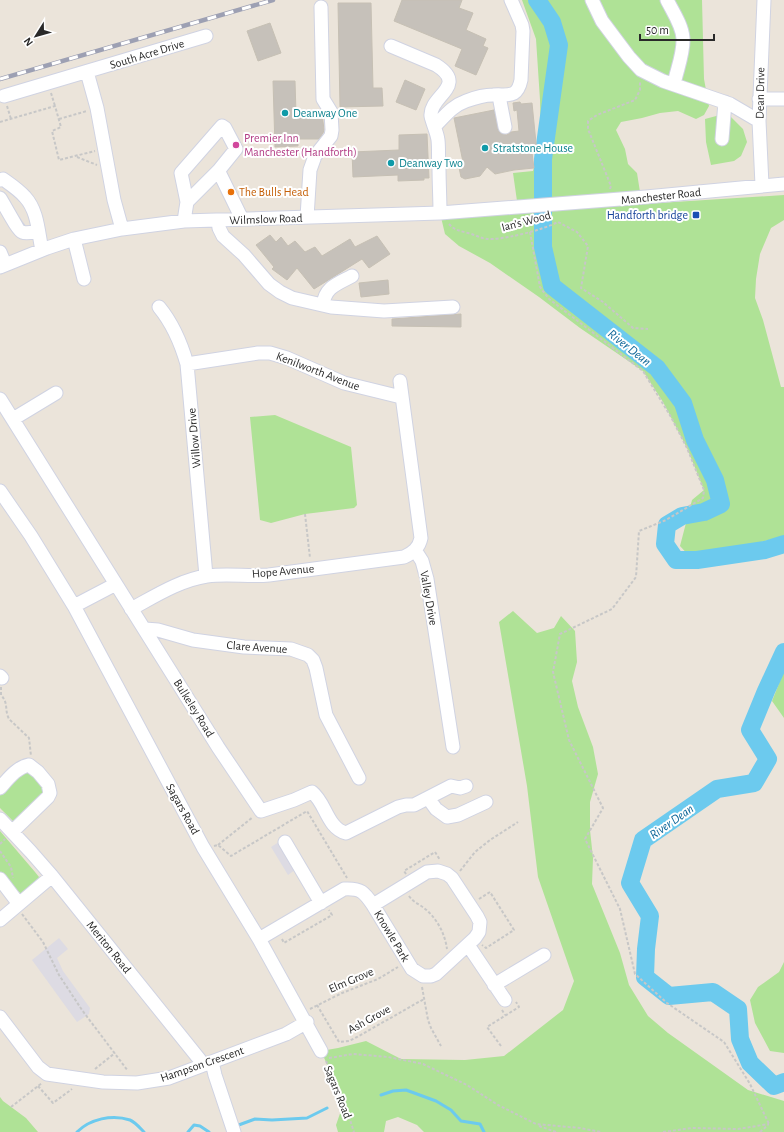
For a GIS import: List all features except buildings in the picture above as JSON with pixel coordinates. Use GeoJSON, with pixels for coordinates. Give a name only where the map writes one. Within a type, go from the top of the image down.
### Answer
{"type":"FeatureCollection","features":[{"type":"Feature","properties":{"kind":"street"},"geometry":{"type":"LineString","coordinates":[[435,126],[446,113],[458,104],[475,98],[493,95],[508,95],[517,91],[521,80],[523,31],[522,25],[510,0]]}},
{"type":"Feature","properties":{"kind":"street"},"geometry":{"type":"LineString","coordinates":[[592,0],[602,21],[629,58],[641,70],[663,81],[725,102],[759,121]]}},
{"type":"Feature","properties":{"kind":"street"},"geometry":{"type":"LineString","coordinates":[[667,0],[680,26],[683,37],[682,50],[674,84]]}},
{"type":"Feature","properties":{"kind":"street","name":"Dean Drive"},"geometry":{"type":"LineString","coordinates":[[762,185],[759,99],[764,0]]}},
{"type":"Feature","properties":{"kind":"street"},"geometry":{"type":"LineString","coordinates":[[307,217],[310,170],[315,156],[331,136],[332,130],[331,112],[323,99],[321,7]]}},
{"type":"Feature","properties":{"kind":"street","name":"South Acre Drive"},"geometry":{"type":"LineString","coordinates":[[4,96],[206,36]]}},
{"type":"Feature","properties":{"kind":"street"},"geometry":{"type":"LineString","coordinates":[[391,46],[436,65],[446,72],[448,76],[448,85],[432,110],[431,116],[438,140],[440,213]]}},
{"type":"Feature","properties":{"kind":"street"},"geometry":{"type":"LineString","coordinates":[[87,72],[97,108],[114,200],[122,229]]}},
{"type":"Feature","properties":{"kind":"street"},"geometry":{"type":"LineString","coordinates":[[499,96],[505,127]]}},
{"type":"Feature","properties":{"kind":"street"},"geometry":{"type":"LineString","coordinates":[[759,99],[784,100]]}},
{"type":"Feature","properties":{"kind":"street"},"geometry":{"type":"LineString","coordinates":[[722,139],[725,102]]}},
{"type":"Feature","properties":{"kind":"street"},"geometry":{"type":"LineString","coordinates":[[184,221],[187,202],[181,173],[188,163],[222,126],[225,128],[236,149],[219,170],[187,202]]}},
{"type":"Feature","properties":{"kind":"street"},"geometry":{"type":"LineString","coordinates":[[219,170],[242,219]]}},
{"type":"Feature","properties":{"kind":"street"},"geometry":{"type":"LineString","coordinates":[[0,180],[3,179],[24,196],[31,204],[42,250]]}},
{"type":"Feature","properties":{"kind":"street","name":"Manchester Road"},"geometry":{"type":"LineString","coordinates":[[538,206],[784,184]]}},
{"type":"Feature","properties":{"kind":"street"},"geometry":{"type":"LineString","coordinates":[[0,198],[10,212],[16,227],[22,232],[28,233],[38,231]]}},
{"type":"Feature","properties":{"kind":"street","name":"Wilmslow Road"},"geometry":{"type":"LineString","coordinates":[[3,266],[42,250],[74,240],[122,229],[184,221],[440,213],[538,206]]}},
{"type":"Feature","properties":{"kind":"street"},"geometry":{"type":"LineString","coordinates":[[218,220],[220,232],[223,236],[244,255],[270,284],[280,292],[292,298],[323,305],[384,311],[453,307]]}},
{"type":"Feature","properties":{"kind":"street"},"geometry":{"type":"LineString","coordinates":[[74,240],[84,280]]}},
{"type":"Feature","properties":{"kind":"street"},"geometry":{"type":"LineString","coordinates":[[0,252],[3,266]]}},
{"type":"Feature","properties":{"kind":"street"},"geometry":{"type":"LineString","coordinates":[[323,305],[324,298],[330,288],[352,276]]}},
{"type":"Feature","properties":{"kind":"street","name":"Willow Drive"},"geometry":{"type":"LineString","coordinates":[[159,307],[176,332],[187,364],[206,576]]}},
{"type":"Feature","properties":{"kind":"street","name":"Kenilworth Avenue"},"geometry":{"type":"LineString","coordinates":[[187,364],[258,353],[270,353],[287,358],[344,383],[401,397]]}},
{"type":"Feature","properties":{"kind":"street"},"geometry":{"type":"LineString","coordinates":[[400,382],[421,538],[419,546],[415,550]]}},
{"type":"Feature","properties":{"kind":"street"},"geometry":{"type":"LineString","coordinates":[[12,419],[56,393]]}},
{"type":"Feature","properties":{"kind":"street","name":"Bulkeley Road"},"geometry":{"type":"LineString","coordinates":[[0,399],[218,748],[261,811]]}},
{"type":"Feature","properties":{"kind":"street","name":"Sagars Road"},"geometry":{"type":"LineString","coordinates":[[0,491],[31,536],[74,606],[204,847],[259,939],[304,1018],[323,1055]]}},
{"type":"Feature","properties":{"kind":"street","name":"Hope Avenue"},"geometry":{"type":"LineString","coordinates":[[131,609],[173,587],[206,576],[226,574],[257,576],[404,557],[415,550]]}},
{"type":"Feature","properties":{"kind":"street","name":"Valley Drive"},"geometry":{"type":"LineString","coordinates":[[415,550],[422,560],[425,569],[453,747]]}},
{"type":"Feature","properties":{"kind":"street"},"geometry":{"type":"LineString","coordinates":[[74,606],[116,584]]}},
{"type":"Feature","properties":{"kind":"street","name":"Clare Avenue"},"geometry":{"type":"LineString","coordinates":[[145,629],[158,630],[193,640],[244,647],[291,649],[308,655],[313,660],[316,668],[326,715],[347,758],[359,778]]}},
{"type":"Feature","properties":{"kind":"street"},"geometry":{"type":"LineString","coordinates":[[0,788],[21,767],[29,765],[38,772],[48,784],[50,793],[48,798],[13,831]]}},
{"type":"Feature","properties":{"kind":"street"},"geometry":{"type":"LineString","coordinates":[[261,811],[294,800],[312,792],[317,796],[334,826],[340,832],[346,833],[398,807],[414,805],[451,786],[460,788],[466,786]]}},
{"type":"Feature","properties":{"kind":"street"},"geometry":{"type":"LineString","coordinates":[[428,798],[436,809],[447,817],[458,815],[486,802]]}},
{"type":"Feature","properties":{"kind":"street","name":"Meriton Road"},"geometry":{"type":"LineString","coordinates":[[0,819],[13,831],[52,876],[208,1063]]}},
{"type":"Feature","properties":{"kind":"street"},"geometry":{"type":"LineString","coordinates":[[284,842],[322,902]]}},
{"type":"Feature","properties":{"kind":"street","name":"Knowle Park"},"geometry":{"type":"LineString","coordinates":[[373,905],[427,872],[443,873],[452,878]]}},
{"type":"Feature","properties":{"kind":"street"},"geometry":{"type":"LineString","coordinates":[[0,920],[52,876]]}},
{"type":"Feature","properties":{"kind":"street"},"geometry":{"type":"LineString","coordinates":[[423,976],[431,976],[436,974],[472,942],[479,932],[480,922],[452,878]]}},
{"type":"Feature","properties":{"kind":"street"},"geometry":{"type":"LineString","coordinates":[[0,879],[18,905]]}},
{"type":"Feature","properties":{"kind":"street","name":"Knowle Park"},"geometry":{"type":"LineString","coordinates":[[259,939],[344,889],[358,889],[362,891],[373,905],[412,969],[423,976]]}},
{"type":"Feature","properties":{"kind":"street"},"geometry":{"type":"LineString","coordinates":[[472,942],[494,985],[509,1000]]}},
{"type":"Feature","properties":{"kind":"street"},"geometry":{"type":"LineString","coordinates":[[494,985],[544,955]]}},
{"type":"Feature","properties":{"kind":"street","name":"Hampson Crescent"},"geometry":{"type":"LineString","coordinates":[[0,1017],[43,1072],[52,1075],[103,1082],[137,1083],[169,1078],[286,1034],[304,1018]]}},
{"type":"Feature","properties":{"kind":"street"},"geometry":{"type":"LineString","coordinates":[[208,1063],[215,1075],[234,1132]]}},
{"type":"Feature","properties":{"kind":"path"},"geometry":{"type":"LineString","coordinates":[[611,186],[588,129],[588,120],[635,100],[640,90],[641,70]]}},
{"type":"Feature","properties":{"kind":"path"},"geometry":{"type":"LineString","coordinates":[[0,122],[55,106],[61,127],[52,131],[59,160],[104,149]]}},
{"type":"Feature","properties":{"kind":"path"},"geometry":{"type":"LineString","coordinates":[[59,119],[97,108]]}},
{"type":"Feature","properties":{"kind":"path"},"geometry":{"type":"LineString","coordinates":[[76,156],[108,169]]}},
{"type":"Feature","properties":{"kind":"path","name":"Ian's Wood"},"geometry":{"type":"LineString","coordinates":[[440,213],[451,227],[460,232],[469,233],[480,238],[491,239],[530,232],[558,222],[577,232],[588,246],[581,288],[603,302],[633,328],[648,329]]}},
{"type":"Feature","properties":{"kind":"path"},"geometry":{"type":"LineString","coordinates":[[530,232],[540,287],[549,299],[643,371],[687,448],[704,490],[703,498],[666,520],[639,531],[636,577],[612,609],[560,634],[553,672],[568,740],[603,808],[585,838],[620,909],[635,974],[667,1003],[724,1042],[750,1084],[769,1124]]}},
{"type":"Feature","properties":{"kind":"path"},"geometry":{"type":"LineString","coordinates":[[305,514],[312,569]]}},
{"type":"Feature","properties":{"kind":"path"},"geometry":{"type":"LineString","coordinates":[[1,677],[1,695],[5,700],[7,715],[9,719],[29,738],[31,757],[29,765]]}},
{"type":"Feature","properties":{"kind":"path"},"geometry":{"type":"LineString","coordinates":[[218,845],[261,811]]}},
{"type":"Feature","properties":{"kind":"path"},"geometry":{"type":"LineString","coordinates":[[452,878],[475,852],[490,840],[518,822]]}},
{"type":"Feature","properties":{"kind":"path"},"geometry":{"type":"LineString","coordinates":[[0,850],[11,867],[13,876],[10,892]]}},
{"type":"Feature","properties":{"kind":"path"},"geometry":{"type":"LineString","coordinates":[[403,887],[412,900],[426,910],[442,930],[451,962]]}},
{"type":"Feature","properties":{"kind":"path"},"geometry":{"type":"LineString","coordinates":[[470,905],[490,892],[514,930],[486,948],[472,942]]}},
{"type":"Feature","properties":{"kind":"path"},"geometry":{"type":"LineString","coordinates":[[276,929],[284,943],[332,915],[322,902]]}},
{"type":"Feature","properties":{"kind":"path"},"geometry":{"type":"LineString","coordinates":[[18,905],[43,942],[59,975],[78,1004],[137,1083]]}},
{"type":"Feature","properties":{"kind":"path","name":"Elm Grove"},"geometry":{"type":"LineString","coordinates":[[304,1018],[317,1005],[342,993],[378,979],[408,962]]}},
{"type":"Feature","properties":{"kind":"path"},"geometry":{"type":"LineString","coordinates":[[423,976],[422,984],[428,1020],[441,1046]]}},
{"type":"Feature","properties":{"kind":"path","name":"Ash Grove"},"geometry":{"type":"LineString","coordinates":[[317,1005],[339,1042],[348,1041],[357,1037],[424,1000]]}},
{"type":"Feature","properties":{"kind":"path"},"geometry":{"type":"LineString","coordinates":[[501,1046],[488,1027],[519,1007],[509,1000]]}},
{"type":"Feature","properties":{"kind":"path"},"geometry":{"type":"LineString","coordinates":[[38,1086],[53,1104],[115,1053]]}},
{"type":"Feature","properties":{"kind":"path"},"geometry":{"type":"LineString","coordinates":[[323,1055],[354,1054],[423,1064],[467,1084],[498,1105],[556,1132]]}},
{"type":"Feature","properties":{"kind":"path","name":"Sagars Road"},"geometry":{"type":"LineString","coordinates":[[323,1055],[344,1102],[354,1132]]}},
{"type":"Feature","properties":{"kind":"path"},"geometry":{"type":"LineString","coordinates":[[11,1107],[52,1075]]}},
{"type":"Feature","properties":{"kind":"path"},"geometry":{"type":"LineString","coordinates":[[536,1124],[580,1128],[601,1132]]}},
{"type":"Feature","properties":{"kind":"path"},"geometry":{"type":"LineString","coordinates":[[663,1132],[692,1128],[738,1129],[769,1124]]}},
{"type":"Feature","properties":{"kind":"path"},"geometry":{"type":"LineString","coordinates":[[760,1132],[769,1124]]}},
{"type":"Feature","properties":{"kind":"shaded area"},"geometry":{"type":"Polygon","coordinates":[[[285,838],[302,865],[288,875],[271,847],[285,838]]]}},
{"type":"Feature","properties":{"kind":"shaded area"},"geometry":{"type":"Polygon","coordinates":[[[59,938],[68,949],[57,958],[63,971],[90,1008],[89,1014],[77,1022],[32,960],[59,938]]]}},
{"type":"Feature","properties":{"kind":"green space"},"geometry":{"type":"Polygon","coordinates":[[[522,0],[702,0],[704,79],[709,106],[704,115],[696,119],[678,111],[660,113],[621,122],[616,130],[625,149],[628,164],[637,173],[640,192],[608,205],[784,195],[784,220],[771,228],[760,254],[755,298],[763,320],[781,387],[784,387],[784,536],[693,560],[680,546],[692,500],[704,490],[687,448],[663,402],[643,371],[580,328],[490,263],[459,246],[445,234],[440,213],[518,208],[513,173],[533,171],[541,138],[540,100],[536,39],[522,0]]]}},
{"type":"Feature","properties":{"kind":"green space"},"geometry":{"type":"Polygon","coordinates":[[[720,115],[731,117],[743,129],[747,142],[741,156],[734,161],[711,165],[706,142],[705,119],[720,115]]]}},
{"type":"Feature","properties":{"kind":"green space"},"geometry":{"type":"Polygon","coordinates":[[[275,415],[351,447],[357,505],[354,508],[305,514],[271,523],[260,520],[250,417],[275,415]]]}},
{"type":"Feature","properties":{"kind":"green space"},"geometry":{"type":"Polygon","coordinates":[[[513,611],[537,633],[554,628],[561,616],[575,631],[577,662],[572,681],[578,707],[593,747],[598,774],[590,802],[590,830],[593,858],[592,884],[620,953],[629,985],[648,1016],[668,1033],[748,1090],[784,1101],[784,1132],[424,1132],[417,1125],[398,1117],[386,1121],[384,1132],[338,1132],[336,1125],[344,1102],[321,1051],[366,1041],[401,1059],[465,1060],[504,1056],[563,1010],[574,981],[538,877],[527,786],[499,622],[513,611]]]}},
{"type":"Feature","properties":{"kind":"green space"},"geometry":{"type":"Polygon","coordinates":[[[784,671],[784,718],[772,701],[784,671]]]}},
{"type":"Feature","properties":{"kind":"green space"},"geometry":{"type":"Polygon","coordinates":[[[27,769],[46,791],[14,822],[0,808],[0,793],[27,769]]]}},
{"type":"Feature","properties":{"kind":"green space"},"geometry":{"type":"Polygon","coordinates":[[[0,831],[39,877],[32,888],[24,893],[21,894],[0,873],[0,831]]]}},
{"type":"Feature","properties":{"kind":"green space"},"geometry":{"type":"Polygon","coordinates":[[[784,962],[784,1053],[770,1051],[755,1023],[750,1000],[758,987],[779,972],[784,962]]]}},
{"type":"Feature","properties":{"kind":"green space"},"geometry":{"type":"Polygon","coordinates":[[[0,1097],[3,1101],[26,1118],[38,1132],[0,1132],[0,1097]]]}},
{"type":"Feature","properties":{"kind":"waterway","name":"River Dean"},"geometry":{"type":"LineString","coordinates":[[537,0],[552,22],[559,45],[543,159],[543,247],[552,286],[657,368],[683,403],[695,440],[715,480],[721,504],[704,512],[682,516],[667,525],[665,544],[676,560],[697,560],[765,550],[784,544]]}},
{"type":"Feature","properties":{"kind":"waterway","name":"River Dean"},"geometry":{"type":"LineString","coordinates":[[784,652],[750,730],[768,759],[754,783],[717,789],[643,840],[630,883],[650,916],[646,949],[645,977],[669,996],[713,992],[738,1009],[740,1039],[750,1063],[774,1086],[784,1082]]}},
{"type":"Feature","properties":{"kind":"waterway"},"geometry":{"type":"LineString","coordinates":[[381,1095],[393,1091],[406,1090],[436,1101],[451,1110],[461,1121],[480,1124],[484,1132]]}},
{"type":"Feature","properties":{"kind":"waterway"},"geometry":{"type":"LineString","coordinates":[[236,1126],[255,1119],[272,1120],[307,1118],[327,1108]]}},
{"type":"Feature","properties":{"kind":"waterway"},"geometry":{"type":"LineString","coordinates":[[77,1132],[88,1124],[109,1118],[123,1118],[130,1120],[144,1132]]}},
{"type":"Feature","properties":{"kind":"waterway"},"geometry":{"type":"LineString","coordinates":[[188,1132],[194,1125],[200,1126],[209,1132]]}},
{"type":"Feature","properties":{"kind":"railway"},"geometry":{"type":"LineString","coordinates":[[0,79],[273,0]]}},
{"type":"Feature","properties":{"kind":"place","name":"Deanway One"},"geometry":{"type":"Point","coordinates":[285,113]}},
{"type":"Feature","properties":{"kind":"place","name":"Premier Inn Manchester (Handforth)"},"geometry":{"type":"Point","coordinates":[236,145]}},
{"type":"Feature","properties":{"kind":"place","name":"Stratstone House"},"geometry":{"type":"Point","coordinates":[485,148]}},
{"type":"Feature","properties":{"kind":"place","name":"Deanway Two"},"geometry":{"type":"Point","coordinates":[391,163]}},
{"type":"Feature","properties":{"kind":"place","name":"The Bulls Head"},"geometry":{"type":"Point","coordinates":[231,192]}},
{"type":"Feature","properties":{"kind":"place","name":"Handforth bridge"},"geometry":{"type":"Point","coordinates":[696,215]}}]}
